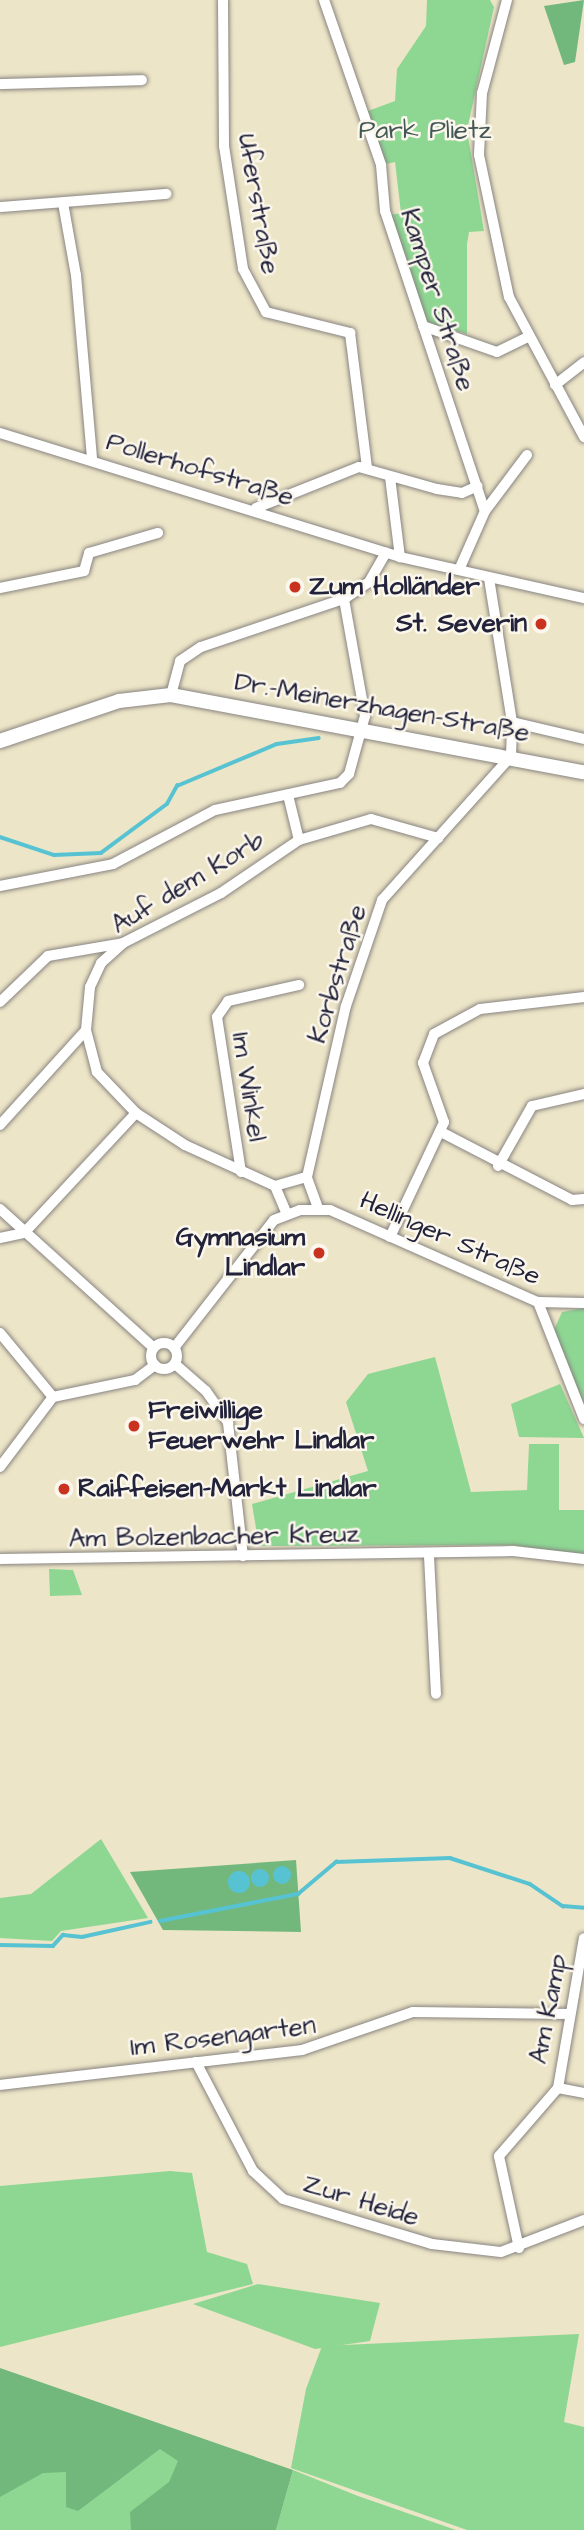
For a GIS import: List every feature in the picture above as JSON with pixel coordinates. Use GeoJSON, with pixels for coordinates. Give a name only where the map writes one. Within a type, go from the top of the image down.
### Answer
{"type":"FeatureCollection","features":[{"type":"Feature","properties":{"kind":"main road","name":"Dr.-Meinerzhagen-Straße"},"geometry":{"type":"LineString","coordinates":[[0,741],[119,701],[172,695],[511,756],[584,772]]}},
{"type":"Feature","properties":{"kind":"street","name":"Uferstraße"},"geometry":{"type":"LineString","coordinates":[[223,0],[224,146],[243,269],[266,312],[350,333],[367,468]]}},
{"type":"Feature","properties":{"kind":"street","name":"Kamper Straße"},"geometry":{"type":"LineString","coordinates":[[324,0],[381,165],[385,211],[485,511]]}},
{"type":"Feature","properties":{"kind":"street"},"geometry":{"type":"LineString","coordinates":[[507,0],[477,133],[509,297],[526,338],[584,438]]}},
{"type":"Feature","properties":{"kind":"street"},"geometry":{"type":"LineString","coordinates":[[0,85],[142,80]]}},
{"type":"Feature","properties":{"kind":"street"},"geometry":{"type":"LineString","coordinates":[[0,208],[166,194]]}},
{"type":"Feature","properties":{"kind":"street"},"geometry":{"type":"LineString","coordinates":[[63,203],[92,459]]}},
{"type":"Feature","properties":{"kind":"street"},"geometry":{"type":"LineString","coordinates":[[423,326],[497,352],[526,338]]}},
{"type":"Feature","properties":{"kind":"street"},"geometry":{"type":"LineString","coordinates":[[555,385],[584,362]]}},
{"type":"Feature","properties":{"kind":"street","name":"Pollerhofstraße"},"geometry":{"type":"LineString","coordinates":[[0,433],[256,508],[400,557],[584,598]]}},
{"type":"Feature","properties":{"kind":"street"},"geometry":{"type":"LineString","coordinates":[[459,570],[485,511],[527,455]]}},
{"type":"Feature","properties":{"kind":"street"},"geometry":{"type":"LineString","coordinates":[[256,508],[343,468],[367,468],[390,477],[462,493],[478,486]]}},
{"type":"Feature","properties":{"kind":"street"},"geometry":{"type":"LineString","coordinates":[[390,477],[400,557]]}},
{"type":"Feature","properties":{"kind":"street"},"geometry":{"type":"LineString","coordinates":[[0,589],[84,572],[89,553],[158,533]]}},
{"type":"Feature","properties":{"kind":"street"},"geometry":{"type":"LineString","coordinates":[[172,695],[180,662],[201,647],[344,599],[369,582],[386,552]]}},
{"type":"Feature","properties":{"kind":"street"},"geometry":{"type":"LineString","coordinates":[[489,578],[512,722],[511,756]]}},
{"type":"Feature","properties":{"kind":"street"},"geometry":{"type":"LineString","coordinates":[[0,886],[113,864],[215,810],[340,783],[363,730],[344,599]]}},
{"type":"Feature","properties":{"kind":"street"},"geometry":{"type":"LineString","coordinates":[[512,722],[584,739]]}},
{"type":"Feature","properties":{"kind":"street","name":"Korbstraße"},"geometry":{"type":"LineString","coordinates":[[307,1177],[346,1006],[382,900],[511,756]]}},
{"type":"Feature","properties":{"kind":"street"},"geometry":{"type":"LineString","coordinates":[[288,795],[299,840]]}},
{"type":"Feature","properties":{"kind":"street","name":"Auf dem Korb"},"geometry":{"type":"LineString","coordinates":[[275,1186],[241,1171],[136,1113],[97,1072],[86,1030],[100,962],[123,943],[221,893],[299,840],[371,819],[438,838]]}},
{"type":"Feature","properties":{"kind":"street"},"geometry":{"type":"LineString","coordinates":[[0,1002],[48,956],[123,943]]}},
{"type":"Feature","properties":{"kind":"street","name":"Im Winkel"},"geometry":{"type":"LineString","coordinates":[[241,1171],[217,1017],[228,1002],[299,985]]}},
{"type":"Feature","properties":{"kind":"street"},"geometry":{"type":"LineString","coordinates":[[390,1237],[441,1132],[444,1108],[423,1063],[435,1034],[480,1009],[584,997]]}},
{"type":"Feature","properties":{"kind":"street"},"geometry":{"type":"LineString","coordinates":[[0,1125],[86,1030]]}},
{"type":"Feature","properties":{"kind":"street"},"geometry":{"type":"LineString","coordinates":[[498,1166],[532,1106],[584,1094]]}},
{"type":"Feature","properties":{"kind":"street"},"geometry":{"type":"LineString","coordinates":[[0,1238],[24,1233],[136,1113]]}},
{"type":"Feature","properties":{"kind":"street"},"geometry":{"type":"LineString","coordinates":[[441,1132],[482,1150],[498,1166],[572,1200],[584,1199]]}},
{"type":"Feature","properties":{"kind":"street"},"geometry":{"type":"LineString","coordinates":[[175,1364],[174,1348],[286,1212],[275,1186],[307,1177],[318,1208]]}},
{"type":"Feature","properties":{"kind":"street","name":"Hellinger Straße"},"geometry":{"type":"LineString","coordinates":[[286,1212],[318,1208],[538,1302],[584,1303]]}},
{"type":"Feature","properties":{"kind":"street"},"geometry":{"type":"LineString","coordinates":[[0,1209],[154,1348],[174,1348]]}},
{"type":"Feature","properties":{"kind":"street"},"geometry":{"type":"LineString","coordinates":[[538,1302],[584,1419]]}},
{"type":"Feature","properties":{"kind":"street"},"geometry":{"type":"LineString","coordinates":[[0,1333],[53,1397]]}},
{"type":"Feature","properties":{"kind":"street"},"geometry":{"type":"LineString","coordinates":[[154,1348],[155,1365]]}},
{"type":"Feature","properties":{"kind":"street"},"geometry":{"type":"LineString","coordinates":[[0,1467],[53,1397],[135,1380],[155,1365],[175,1364],[206,1391],[228,1423],[243,1556]]}},
{"type":"Feature","properties":{"kind":"street","name":"Am Bolzenbacher Kreuz"},"geometry":{"type":"LineString","coordinates":[[0,1559],[429,1556],[513,1551],[584,1559]]}},
{"type":"Feature","properties":{"kind":"street"},"geometry":{"type":"LineString","coordinates":[[429,1556],[436,1694]]}},
{"type":"Feature","properties":{"kind":"street","name":"Am Kamp"},"geometry":{"type":"LineString","coordinates":[[558,2088],[584,1938]]}},
{"type":"Feature","properties":{"kind":"street","name":"Im Rosengarten"},"geometry":{"type":"LineString","coordinates":[[0,2085],[337,2043],[413,2012],[570,2014]]}},
{"type":"Feature","properties":{"kind":"street","name":"Zur Heide"},"geometry":{"type":"LineString","coordinates":[[196,2062],[253,2171],[283,2199],[432,2244],[501,2252],[519,2248],[584,2220]]}},
{"type":"Feature","properties":{"kind":"street"},"geometry":{"type":"LineString","coordinates":[[519,2248],[499,2156],[558,2088],[584,2093]]}},
{"type":"Feature","properties":{"kind":"green space","name":"Park Plietz"},"geometry":{"type":"Polygon","coordinates":[[[427,0],[490,0],[494,7],[467,130],[484,231],[469,232],[467,244],[467,334],[425,322],[390,215],[401,213],[395,162],[386,164],[368,111],[395,101],[397,69],[426,26],[427,0]]]}},
{"type":"Feature","properties":{"kind":"green space"},"geometry":{"type":"Polygon","coordinates":[[[584,0],[575,62],[564,65],[544,6],[584,0]]]}},
{"type":"Feature","properties":{"kind":"green space"},"geometry":{"type":"Polygon","coordinates":[[[584,1308],[584,1405],[554,1330],[562,1312],[584,1308]]]}},
{"type":"Feature","properties":{"kind":"green space"},"geometry":{"type":"Polygon","coordinates":[[[435,1357],[471,1492],[527,1490],[529,1444],[559,1444],[559,1510],[584,1510],[584,1555],[511,1545],[259,1546],[252,1504],[368,1471],[346,1402],[368,1374],[435,1357]]]}},
{"type":"Feature","properties":{"kind":"green space"},"geometry":{"type":"Polygon","coordinates":[[[560,1384],[584,1438],[519,1437],[511,1404],[560,1384]]]}},
{"type":"Feature","properties":{"kind":"green space"},"geometry":{"type":"Polygon","coordinates":[[[49,1569],[73,1570],[82,1595],[50,1596],[49,1569]]]}},
{"type":"Feature","properties":{"kind":"green space"},"geometry":{"type":"Polygon","coordinates":[[[101,1839],[148,1918],[61,1931],[52,1941],[0,1938],[0,1898],[31,1894],[101,1839]]]}},
{"type":"Feature","properties":{"kind":"green space"},"geometry":{"type":"Polygon","coordinates":[[[296,1860],[301,1932],[163,1930],[130,1872],[296,1860]]]}},
{"type":"Feature","properties":{"kind":"green space"},"geometry":{"type":"Polygon","coordinates":[[[170,2171],[192,2173],[207,2252],[247,2264],[253,2284],[0,2347],[0,2186],[170,2171]]]}},
{"type":"Feature","properties":{"kind":"green space"},"geometry":{"type":"Polygon","coordinates":[[[258,2284],[380,2303],[370,2341],[315,2349],[193,2304],[258,2284]]]}},
{"type":"Feature","properties":{"kind":"green space"},"geometry":{"type":"Polygon","coordinates":[[[579,2334],[564,2422],[584,2427],[584,2530],[467,2530],[291,2468],[306,2389],[322,2346],[579,2334]]]}},
{"type":"Feature","properties":{"kind":"green space"},"geometry":{"type":"Polygon","coordinates":[[[0,2368],[293,2470],[276,2530],[131,2530],[130,2512],[169,2482],[178,2461],[160,2449],[78,2511],[66,2507],[66,2472],[43,2473],[0,2497],[0,2368]]]}},
{"type":"Feature","properties":{"kind":"green space"},"geometry":{"type":"Polygon","coordinates":[[[0,2373],[281,2469],[260,2530],[0,2530],[0,2373]]]}},
{"type":"Feature","properties":{"kind":"green space"},"geometry":{"type":"Polygon","coordinates":[[[293,2470],[358,2496],[456,2530],[276,2530],[293,2470]]]}},
{"type":"Feature","properties":{"kind":"water"},"geometry":{"type":"Polygon","coordinates":[[[278,1866],[286,1866],[291,1875],[289,1882],[278,1884],[273,1879],[273,1871],[278,1866]]]}},
{"type":"Feature","properties":{"kind":"water"},"geometry":{"type":"Polygon","coordinates":[[[260,1869],[268,1874],[269,1878],[264,1886],[260,1887],[252,1882],[251,1878],[256,1870],[260,1869]]]}},
{"type":"Feature","properties":{"kind":"water"},"geometry":{"type":"Polygon","coordinates":[[[239,1871],[247,1874],[250,1882],[247,1890],[239,1893],[231,1890],[228,1882],[231,1874],[239,1871]]]}},
{"type":"Feature","properties":{"kind":"waterway"},"geometry":{"type":"LineString","coordinates":[[0,837],[54,855],[101,853],[167,804],[177,786],[277,744],[319,738]]}},
{"type":"Feature","properties":{"kind":"waterway"},"geometry":{"type":"LineString","coordinates":[[160,1921],[298,1894],[336,1862],[450,1858],[530,1884],[563,1906],[584,1908]]}},
{"type":"Feature","properties":{"kind":"waterway"},"geometry":{"type":"LineString","coordinates":[[0,1945],[53,1946],[63,1935],[82,1937],[150,1922]]}},
{"type":"Feature","properties":{"kind":"place","name":"Zum Holländer"},"geometry":{"type":"Point","coordinates":[295,587]}},
{"type":"Feature","properties":{"kind":"place","name":"St. Severin"},"geometry":{"type":"Point","coordinates":[541,624]}},
{"type":"Feature","properties":{"kind":"place","name":"Gymnasium Lindlar"},"geometry":{"type":"Point","coordinates":[319,1253]}},
{"type":"Feature","properties":{"kind":"place","name":"Freiwillige Feuerwehr Lindlar"},"geometry":{"type":"Point","coordinates":[134,1426]}},
{"type":"Feature","properties":{"kind":"place","name":"Raiffeisen-Markt Lindlar"},"geometry":{"type":"Point","coordinates":[64,1489]}}]}
